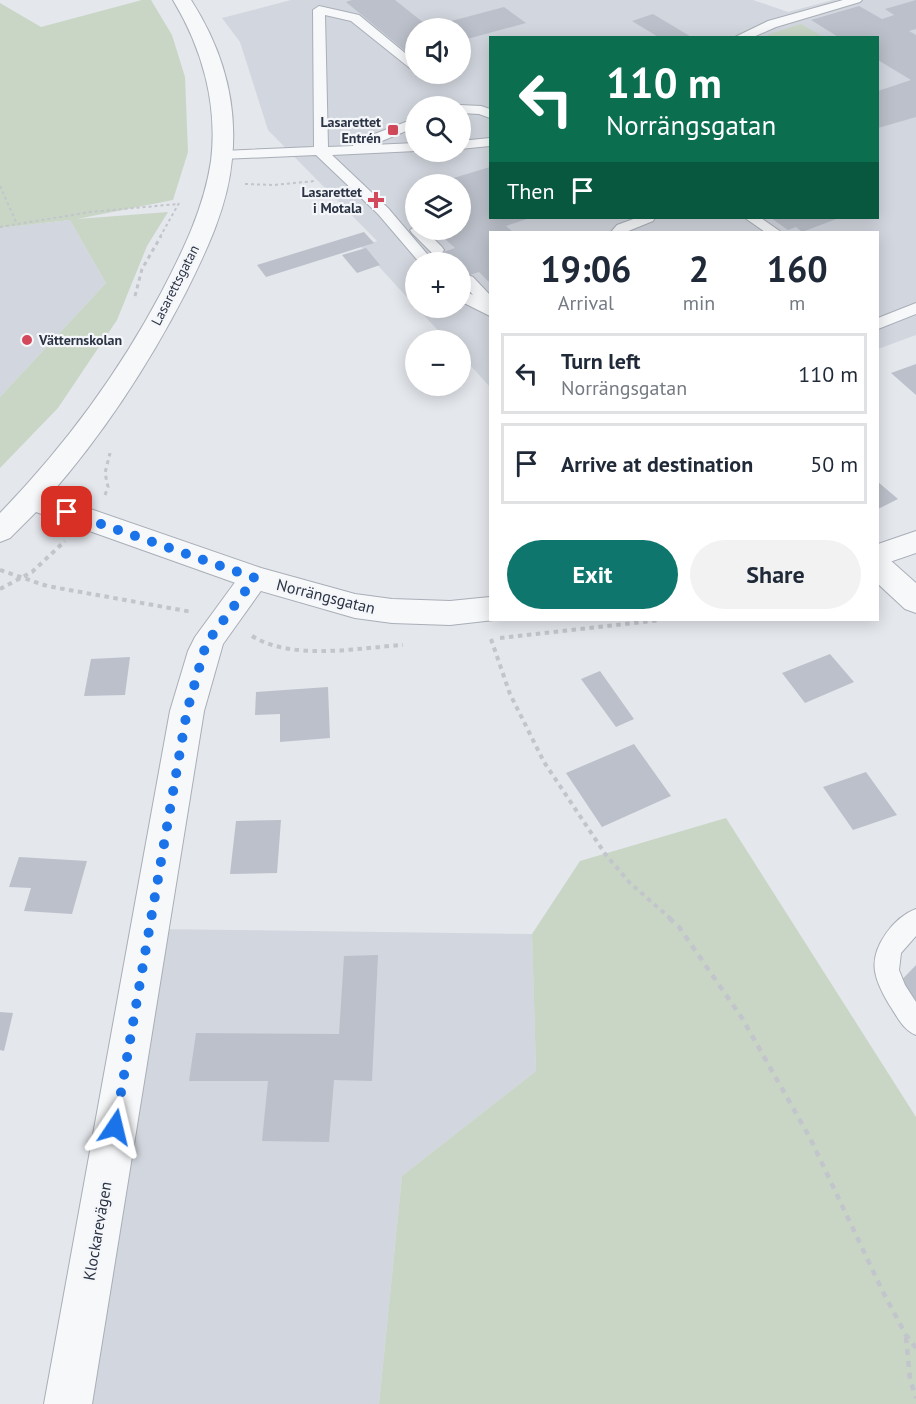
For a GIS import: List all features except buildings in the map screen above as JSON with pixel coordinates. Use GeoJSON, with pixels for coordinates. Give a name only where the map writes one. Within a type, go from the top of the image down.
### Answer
{"type":"FeatureCollection","features":[{"type":"Feature","properties":{"kind":"street","name":"Lasarettsgatan"},"geometry":{"type":"LineString","coordinates":[[0,531],[60,466],[107,406],[166,306],[185,269],[213,201],[222,155],[221,105],[217,81],[205,40],[195,18],[182,0]]}},
{"type":"Feature","properties":{"kind":"street","name":"Norrängsgatan"},"geometry":{"type":"LineString","coordinates":[[31,499],[255,578],[355,606],[392,611],[450,613],[489,609]]}},
{"type":"Feature","properties":{"kind":"street"},"geometry":{"type":"LineString","coordinates":[[879,555],[916,542]]}},
{"type":"Feature","properties":{"kind":"street"},"geometry":{"type":"LineString","coordinates":[[879,568],[916,601]]}},
{"type":"Feature","properties":{"kind":"street","name":"Klockarevägen"},"geometry":{"type":"LineString","coordinates":[[68,1404],[187,711],[204,651],[211,637],[255,578]]}},
{"type":"Feature","properties":{"kind":"lane"},"geometry":{"type":"LineString","coordinates":[[744,36],[772,24],[856,0]]}},
{"type":"Feature","properties":{"kind":"lane"},"geometry":{"type":"LineString","coordinates":[[405,60],[355,18],[319,10],[321,152],[382,211],[418,252]]}},
{"type":"Feature","properties":{"kind":"lane"},"geometry":{"type":"LineString","coordinates":[[471,110],[489,114]]}},
{"type":"Feature","properties":{"kind":"lane"},"geometry":{"type":"LineString","coordinates":[[350,149],[405,126]]}},
{"type":"Feature","properties":{"kind":"lane"},"geometry":{"type":"LineString","coordinates":[[471,144],[489,142]]}},
{"type":"Feature","properties":{"kind":"lane"},"geometry":{"type":"LineString","coordinates":[[222,155],[405,147]]}},
{"type":"Feature","properties":{"kind":"lane"},"geometry":{"type":"LineString","coordinates":[[382,211],[405,223]]}},
{"type":"Feature","properties":{"kind":"lane"},"geometry":{"type":"LineString","coordinates":[[619,231],[645,219]]}},
{"type":"Feature","properties":{"kind":"lane"},"geometry":{"type":"LineString","coordinates":[[754,219],[772,231]]}},
{"type":"Feature","properties":{"kind":"lane"},"geometry":{"type":"LineString","coordinates":[[427,240],[437,250]]}},
{"type":"Feature","properties":{"kind":"lane"},"geometry":{"type":"LineString","coordinates":[[471,292],[489,303]]}},
{"type":"Feature","properties":{"kind":"lane"},"geometry":{"type":"LineString","coordinates":[[471,293],[489,310]]}},
{"type":"Feature","properties":{"kind":"lane"},"geometry":{"type":"LineString","coordinates":[[881,318],[916,308]]}},
{"type":"Feature","properties":{"kind":"lane"},"geometry":{"type":"LineString","coordinates":[[916,920],[898,935],[886,956],[887,974],[916,1023]]}},
{"type":"Feature","properties":{"kind":"path"},"geometry":{"type":"LineString","coordinates":[[245,184],[291,184],[345,174]]}},
{"type":"Feature","properties":{"kind":"path"},"geometry":{"type":"LineString","coordinates":[[0,186],[17,224]]}},
{"type":"Feature","properties":{"kind":"path"},"geometry":{"type":"LineString","coordinates":[[133,304],[142,269],[182,193]]}},
{"type":"Feature","properties":{"kind":"path"},"geometry":{"type":"LineString","coordinates":[[0,227],[90,213],[178,204]]}},
{"type":"Feature","properties":{"kind":"path"},"geometry":{"type":"LineString","coordinates":[[0,570],[20,579]]}},
{"type":"Feature","properties":{"kind":"path"},"geometry":{"type":"LineString","coordinates":[[491,639],[510,694],[544,762],[606,855],[630,883],[679,927],[742,1018],[810,1138],[906,1335],[916,1348]]}},
{"type":"Feature","properties":{"kind":"path"},"geometry":{"type":"LineString","coordinates":[[906,1335],[910,1379],[916,1398]]}},
{"type":"Feature","properties":{"kind":"shaded area","name":"Lasarettet i Motala"},"geometry":{"type":"Polygon","coordinates":[[[291,0],[753,0],[788,12],[833,0],[916,0],[916,335],[879,349],[879,231],[489,231],[489,386],[471,366],[471,330],[438,330],[426,318],[471,318],[471,252],[405,252],[405,295],[361,247],[377,241],[268,130],[240,42],[222,18],[291,0]]]}},
{"type":"Feature","properties":{"kind":"shaded area","name":"Vätternskolan"},"geometry":{"type":"Polygon","coordinates":[[[70,220],[106,283],[0,397],[0,228],[70,220]]]}},
{"type":"Feature","properties":{"kind":"shaded area"},"geometry":{"type":"Polygon","coordinates":[[[152,929],[532,934],[536,1071],[402,1176],[379,1404],[47,1404],[152,929]]]}},
{"type":"Feature","properties":{"kind":"green space"},"geometry":{"type":"Polygon","coordinates":[[[142,0],[151,0],[172,35],[185,77],[188,152],[173,200],[77,219],[168,212],[147,246],[117,320],[58,408],[0,468],[0,397],[106,283],[70,220],[0,228],[0,3],[41,27],[142,0]]]}},
{"type":"Feature","properties":{"kind":"green space"},"geometry":{"type":"Polygon","coordinates":[[[801,24],[821,36],[769,36],[767,35],[801,24]]]}},
{"type":"Feature","properties":{"kind":"green space"},"geometry":{"type":"Polygon","coordinates":[[[726,818],[916,1117],[916,1404],[379,1404],[402,1176],[536,1071],[532,934],[580,861],[726,818]]]}},
{"type":"Feature","properties":{"kind":"place","name":"Lasarettet Entrén"},"geometry":{"type":"Point","coordinates":[393,130]}},
{"type":"Feature","properties":{"kind":"place","name":"Lasarettet i Motala"},"geometry":{"type":"Point","coordinates":[376,200]}},
{"type":"Feature","properties":{"kind":"place","name":"Vätternskolan"},"geometry":{"type":"Point","coordinates":[27,340]}},
{"type":"Feature","properties":{"kind":"route"},"geometry":{"type":"LineString","coordinates":[[67,512],[255,578],[211,637],[195,677],[187,711],[115,1127]]}}]}
